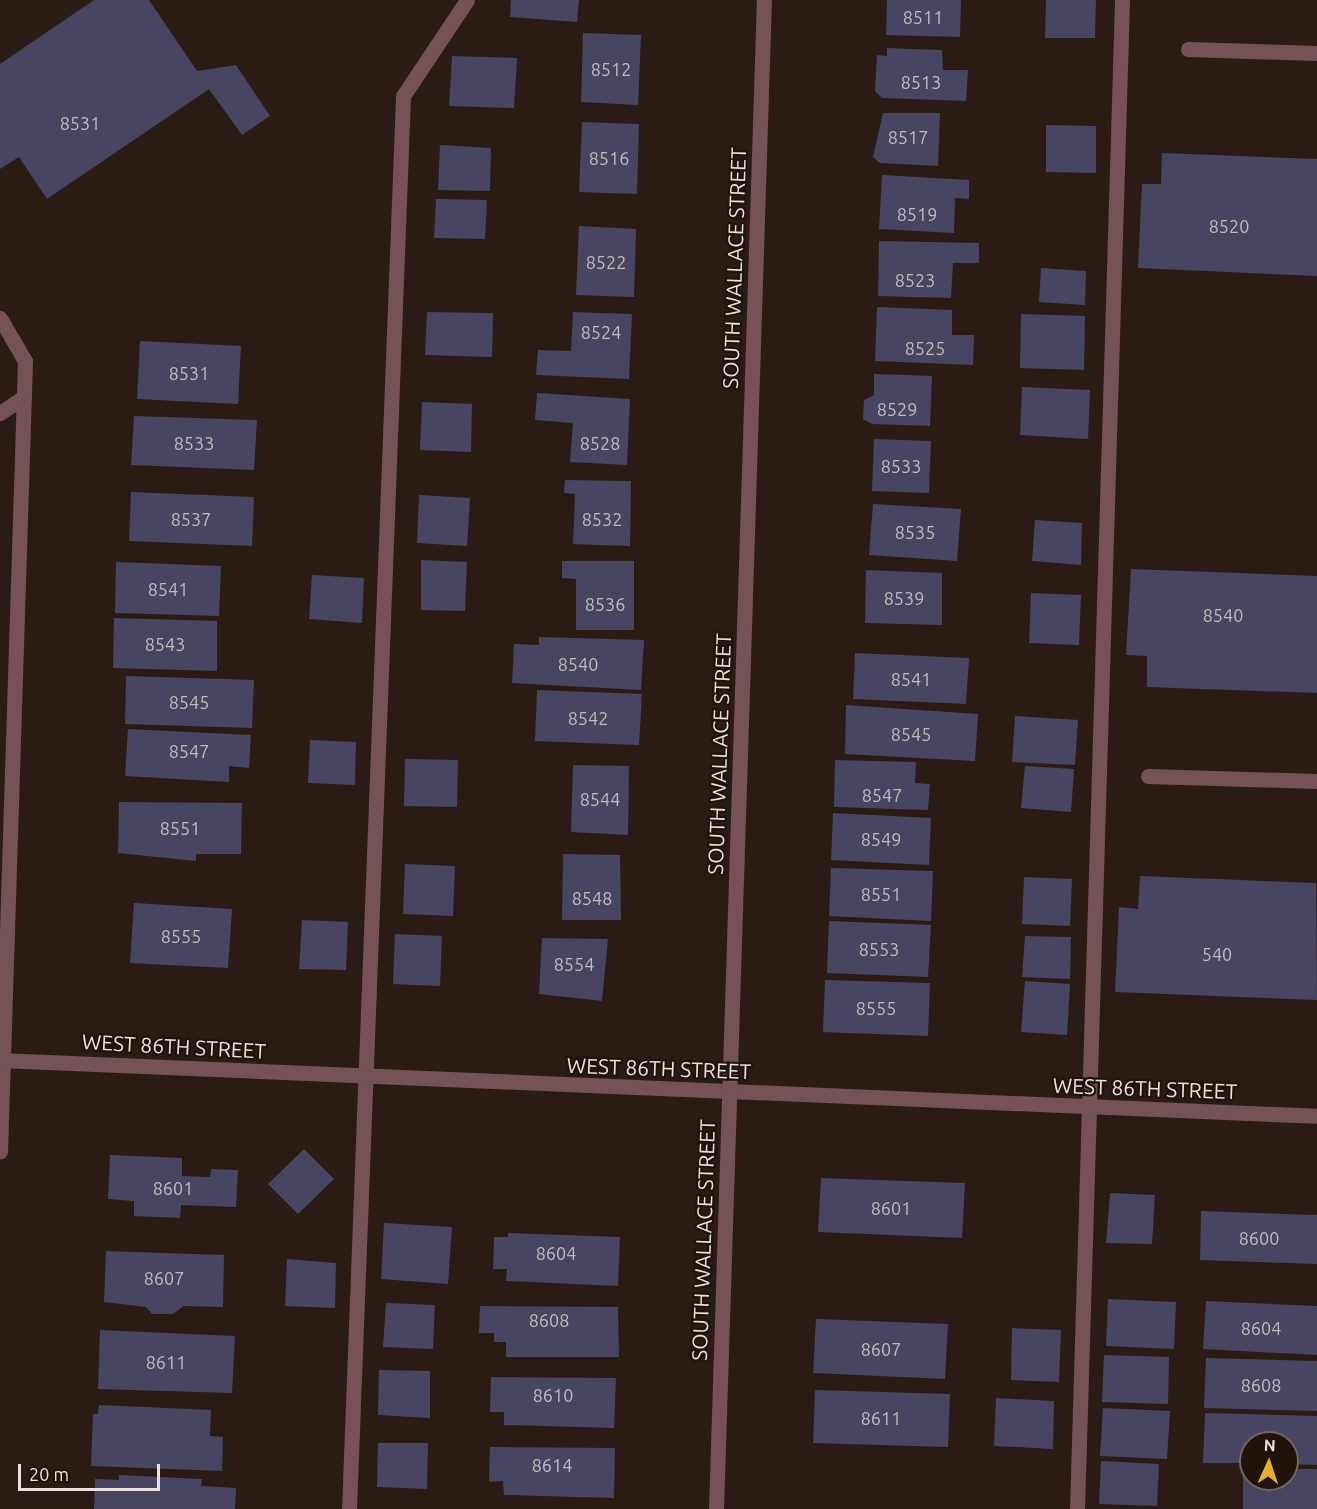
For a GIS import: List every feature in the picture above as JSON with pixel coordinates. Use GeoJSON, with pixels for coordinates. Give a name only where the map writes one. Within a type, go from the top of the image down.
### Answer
{"type":"FeatureCollection","features":[{"type":"Feature","properties":{"kind":"street"},"geometry":{"type":"LineString","coordinates":[[349,1509],[403,96],[467,0]]}},
{"type":"Feature","properties":{"kind":"street","name":"SOUTH WALLACE STREET"},"geometry":{"type":"LineString","coordinates":[[716,1509],[764,0]]}},
{"type":"Feature","properties":{"kind":"street"},"geometry":{"type":"LineString","coordinates":[[1077,1509],[1122,0]]}},
{"type":"Feature","properties":{"kind":"street"},"geometry":{"type":"LineString","coordinates":[[1188,49],[1317,53]]}},
{"type":"Feature","properties":{"kind":"street"},"geometry":{"type":"LineString","coordinates":[[0,318],[25,361],[0,1152]]}},
{"type":"Feature","properties":{"kind":"street"},"geometry":{"type":"LineString","coordinates":[[0,413],[24,397]]}},
{"type":"Feature","properties":{"kind":"street"},"geometry":{"type":"LineString","coordinates":[[1148,776],[1317,781]]}},
{"type":"Feature","properties":{"kind":"street","name":"WEST 86TH STREET"},"geometry":{"type":"LineString","coordinates":[[2,1060],[1317,1116]]}},
{"type":"Feature","properties":{"kind":"building"},"geometry":{"type":"Polygon","coordinates":[[[94,0],[149,0],[197,71],[236,65],[270,116],[242,135],[209,89],[47,199],[19,157],[0,169],[0,64],[94,0]]]}},
{"type":"Feature","properties":{"kind":"building"},"geometry":{"type":"Polygon","coordinates":[[[511,0],[579,0],[577,22],[510,17],[511,0]]]}},
{"type":"Feature","properties":{"kind":"building"},"geometry":{"type":"Polygon","coordinates":[[[887,0],[961,0],[960,37],[886,35],[887,0]]]}},
{"type":"Feature","properties":{"kind":"building"},"geometry":{"type":"Polygon","coordinates":[[[1046,0],[1096,0],[1095,38],[1045,38],[1046,0]]]}},
{"type":"Feature","properties":{"kind":"building"},"geometry":{"type":"Polygon","coordinates":[[[583,33],[641,35],[638,105],[581,102],[583,33]]]}},
{"type":"Feature","properties":{"kind":"building"},"geometry":{"type":"Polygon","coordinates":[[[887,48],[942,50],[943,70],[968,70],[966,101],[882,98],[875,91],[877,55],[887,56],[887,48]]]}},
{"type":"Feature","properties":{"kind":"building"},"geometry":{"type":"Polygon","coordinates":[[[452,56],[517,58],[514,108],[449,106],[452,56]]]}},
{"type":"Feature","properties":{"kind":"building"},"geometry":{"type":"Polygon","coordinates":[[[883,113],[940,113],[938,166],[880,163],[873,157],[883,113]]]}},
{"type":"Feature","properties":{"kind":"building"},"geometry":{"type":"Polygon","coordinates":[[[582,122],[639,124],[637,194],[579,192],[582,122]]]}},
{"type":"Feature","properties":{"kind":"building"},"geometry":{"type":"Polygon","coordinates":[[[1046,125],[1096,126],[1096,173],[1046,172],[1046,125]]]}},
{"type":"Feature","properties":{"kind":"building"},"geometry":{"type":"Polygon","coordinates":[[[440,145],[491,148],[490,191],[438,190],[440,145]]]}},
{"type":"Feature","properties":{"kind":"building"},"geometry":{"type":"Polygon","coordinates":[[[1162,153],[1317,159],[1317,276],[1138,268],[1142,184],[1161,184],[1162,153]]]}},
{"type":"Feature","properties":{"kind":"building"},"geometry":{"type":"Polygon","coordinates":[[[882,175],[969,180],[969,199],[955,198],[954,233],[879,229],[882,175]]]}},
{"type":"Feature","properties":{"kind":"building"},"geometry":{"type":"Polygon","coordinates":[[[436,199],[487,200],[485,239],[434,238],[436,199]]]}},
{"type":"Feature","properties":{"kind":"building"},"geometry":{"type":"Polygon","coordinates":[[[579,226],[636,229],[634,297],[576,295],[579,226]]]}},
{"type":"Feature","properties":{"kind":"building"},"geometry":{"type":"Polygon","coordinates":[[[879,241],[979,243],[979,263],[953,263],[951,298],[878,296],[879,241]]]}},
{"type":"Feature","properties":{"kind":"building"},"geometry":{"type":"Polygon","coordinates":[[[1041,268],[1086,271],[1085,305],[1039,302],[1041,268]]]}},
{"type":"Feature","properties":{"kind":"building"},"geometry":{"type":"Polygon","coordinates":[[[877,307],[952,310],[952,335],[974,335],[973,365],[875,361],[877,307]]]}},
{"type":"Feature","properties":{"kind":"building"},"geometry":{"type":"Polygon","coordinates":[[[427,312],[493,313],[492,357],[425,355],[427,312]]]}},
{"type":"Feature","properties":{"kind":"building"},"geometry":{"type":"Polygon","coordinates":[[[573,312],[632,314],[629,379],[536,375],[538,350],[571,351],[573,312]]]}},
{"type":"Feature","properties":{"kind":"building"},"geometry":{"type":"Polygon","coordinates":[[[1021,314],[1085,316],[1084,370],[1020,368],[1021,314]]]}},
{"type":"Feature","properties":{"kind":"building"},"geometry":{"type":"Polygon","coordinates":[[[140,341],[241,346],[238,404],[137,399],[140,341]]]}},
{"type":"Feature","properties":{"kind":"building"},"geometry":{"type":"Polygon","coordinates":[[[874,374],[932,376],[930,426],[872,424],[863,419],[864,400],[874,395],[874,374]]]}},
{"type":"Feature","properties":{"kind":"building"},"geometry":{"type":"Polygon","coordinates":[[[1022,387],[1090,390],[1088,439],[1020,435],[1022,387]]]}},
{"type":"Feature","properties":{"kind":"building"},"geometry":{"type":"Polygon","coordinates":[[[537,393],[630,399],[627,465],[570,462],[573,423],[535,420],[537,393]]]}},
{"type":"Feature","properties":{"kind":"building"},"geometry":{"type":"Polygon","coordinates":[[[422,402],[472,404],[471,452],[420,450],[422,402]]]}},
{"type":"Feature","properties":{"kind":"building"},"geometry":{"type":"Polygon","coordinates":[[[134,416],[257,420],[254,470],[131,465],[134,416]]]}},
{"type":"Feature","properties":{"kind":"building"},"geometry":{"type":"Polygon","coordinates":[[[874,439],[931,441],[929,493],[872,491],[874,439]]]}},
{"type":"Feature","properties":{"kind":"building"},"geometry":{"type":"Polygon","coordinates":[[[565,480],[631,481],[630,546],[573,544],[575,494],[564,493],[565,480]]]}},
{"type":"Feature","properties":{"kind":"building"},"geometry":{"type":"Polygon","coordinates":[[[131,492],[254,497],[252,546],[129,541],[131,492]]]}},
{"type":"Feature","properties":{"kind":"building"},"geometry":{"type":"Polygon","coordinates":[[[419,495],[470,498],[467,546],[417,543],[419,495]]]}},
{"type":"Feature","properties":{"kind":"building"},"geometry":{"type":"Polygon","coordinates":[[[873,504],[961,509],[957,561],[869,555],[873,504]]]}},
{"type":"Feature","properties":{"kind":"building"},"geometry":{"type":"Polygon","coordinates":[[[1035,520],[1082,523],[1081,565],[1032,561],[1035,520]]]}},
{"type":"Feature","properties":{"kind":"building"},"geometry":{"type":"Polygon","coordinates":[[[421,560],[467,562],[465,611],[421,610],[421,560]]]}},
{"type":"Feature","properties":{"kind":"building"},"geometry":{"type":"Polygon","coordinates":[[[562,561],[634,561],[634,630],[576,630],[576,579],[562,578],[562,561]]]}},
{"type":"Feature","properties":{"kind":"building"},"geometry":{"type":"Polygon","coordinates":[[[116,562],[221,566],[219,616],[115,613],[116,562]]]}},
{"type":"Feature","properties":{"kind":"building"},"geometry":{"type":"Polygon","coordinates":[[[1131,569],[1317,576],[1317,693],[1147,687],[1147,656],[1126,655],[1131,569]]]}},
{"type":"Feature","properties":{"kind":"building"},"geometry":{"type":"Polygon","coordinates":[[[866,570],[942,573],[942,625],[865,623],[866,570]]]}},
{"type":"Feature","properties":{"kind":"building"},"geometry":{"type":"Polygon","coordinates":[[[312,575],[364,578],[362,623],[309,619],[312,575]]]}},
{"type":"Feature","properties":{"kind":"building"},"geometry":{"type":"Polygon","coordinates":[[[1031,593],[1081,595],[1079,645],[1029,643],[1031,593]]]}},
{"type":"Feature","properties":{"kind":"building"},"geometry":{"type":"Polygon","coordinates":[[[114,618],[217,621],[217,671],[113,668],[114,618]]]}},
{"type":"Feature","properties":{"kind":"building"},"geometry":{"type":"Polygon","coordinates":[[[539,637],[644,640],[641,690],[512,683],[514,644],[539,645],[539,637]]]}},
{"type":"Feature","properties":{"kind":"building"},"geometry":{"type":"Polygon","coordinates":[[[855,653],[969,658],[966,704],[853,699],[855,653]]]}},
{"type":"Feature","properties":{"kind":"building"},"geometry":{"type":"Polygon","coordinates":[[[126,676],[254,680],[252,728],[125,724],[126,676]]]}},
{"type":"Feature","properties":{"kind":"building"},"geometry":{"type":"Polygon","coordinates":[[[537,690],[642,694],[639,745],[535,741],[537,690]]]}},
{"type":"Feature","properties":{"kind":"building"},"geometry":{"type":"Polygon","coordinates":[[[846,705],[978,714],[975,761],[845,754],[846,705]]]}},
{"type":"Feature","properties":{"kind":"building"},"geometry":{"type":"Polygon","coordinates":[[[1015,716],[1078,720],[1075,765],[1012,762],[1015,716]]]}},
{"type":"Feature","properties":{"kind":"building"},"geometry":{"type":"Polygon","coordinates":[[[128,729],[251,735],[249,768],[229,766],[229,782],[125,776],[128,729]]]}},
{"type":"Feature","properties":{"kind":"building"},"geometry":{"type":"Polygon","coordinates":[[[310,740],[356,742],[355,785],[308,783],[310,740]]]}},
{"type":"Feature","properties":{"kind":"building"},"geometry":{"type":"Polygon","coordinates":[[[405,759],[458,760],[457,807],[404,806],[405,759]]]}},
{"type":"Feature","properties":{"kind":"building"},"geometry":{"type":"Polygon","coordinates":[[[835,760],[916,762],[915,783],[930,784],[928,810],[834,807],[835,760]]]}},
{"type":"Feature","properties":{"kind":"building"},"geometry":{"type":"Polygon","coordinates":[[[573,765],[629,766],[628,835],[571,832],[573,765]]]}},
{"type":"Feature","properties":{"kind":"building"},"geometry":{"type":"Polygon","coordinates":[[[1025,766],[1074,769],[1071,812],[1021,808],[1025,766]]]}},
{"type":"Feature","properties":{"kind":"building"},"geometry":{"type":"Polygon","coordinates":[[[119,802],[242,803],[241,854],[196,854],[196,861],[118,853],[119,802]]]}},
{"type":"Feature","properties":{"kind":"building"},"geometry":{"type":"Polygon","coordinates":[[[833,813],[931,818],[929,865],[831,860],[833,813]]]}},
{"type":"Feature","properties":{"kind":"building"},"geometry":{"type":"Polygon","coordinates":[[[563,854],[620,855],[621,920],[562,920],[563,854]]]}},
{"type":"Feature","properties":{"kind":"building"},"geometry":{"type":"Polygon","coordinates":[[[405,864],[455,866],[453,916],[403,914],[405,864]]]}},
{"type":"Feature","properties":{"kind":"building"},"geometry":{"type":"Polygon","coordinates":[[[831,868],[933,871],[931,921],[829,916],[831,868]]]}},
{"type":"Feature","properties":{"kind":"building"},"geometry":{"type":"Polygon","coordinates":[[[1140,876],[1316,883],[1317,1000],[1115,992],[1119,907],[1138,909],[1140,876]]]}},
{"type":"Feature","properties":{"kind":"building"},"geometry":{"type":"Polygon","coordinates":[[[1024,877],[1072,879],[1070,926],[1022,924],[1024,877]]]}},
{"type":"Feature","properties":{"kind":"building"},"geometry":{"type":"Polygon","coordinates":[[[134,903],[232,909],[228,968],[130,963],[134,903]]]}},
{"type":"Feature","properties":{"kind":"building"},"geometry":{"type":"Polygon","coordinates":[[[302,920],[348,922],[346,970],[299,969],[302,920]]]}},
{"type":"Feature","properties":{"kind":"building"},"geometry":{"type":"Polygon","coordinates":[[[829,921],[931,925],[928,977],[827,973],[829,921]]]}},
{"type":"Feature","properties":{"kind":"building"},"geometry":{"type":"Polygon","coordinates":[[[395,934],[442,936],[440,986],[393,984],[395,934]]]}},
{"type":"Feature","properties":{"kind":"building"},"geometry":{"type":"Polygon","coordinates":[[[1025,936],[1071,937],[1070,979],[1022,977],[1025,936]]]}},
{"type":"Feature","properties":{"kind":"building"},"geometry":{"type":"Polygon","coordinates":[[[542,938],[608,939],[602,1001],[539,994],[542,938]]]}},
{"type":"Feature","properties":{"kind":"building"},"geometry":{"type":"Polygon","coordinates":[[[825,980],[930,983],[928,1036],[823,1032],[825,980]]]}},
{"type":"Feature","properties":{"kind":"building"},"geometry":{"type":"Polygon","coordinates":[[[1025,981],[1070,984],[1067,1035],[1021,1032],[1025,981]]]}},
{"type":"Feature","properties":{"kind":"building"},"geometry":{"type":"Polygon","coordinates":[[[304,1149],[334,1179],[298,1214],[268,1184],[304,1149]]]}},
{"type":"Feature","properties":{"kind":"building"},"geometry":{"type":"Polygon","coordinates":[[[110,1155],[182,1158],[182,1176],[210,1177],[211,1169],[238,1170],[236,1207],[181,1205],[180,1218],[134,1216],[134,1201],[108,1199],[110,1155]]]}},
{"type":"Feature","properties":{"kind":"building"},"geometry":{"type":"Polygon","coordinates":[[[821,1178],[965,1183],[962,1238],[818,1232],[821,1178]]]}},
{"type":"Feature","properties":{"kind":"building"},"geometry":{"type":"Polygon","coordinates":[[[1110,1193],[1155,1195],[1152,1244],[1106,1243],[1110,1193]]]}},
{"type":"Feature","properties":{"kind":"building"},"geometry":{"type":"Polygon","coordinates":[[[1201,1211],[1317,1215],[1317,1264],[1200,1260],[1201,1211]]]}},
{"type":"Feature","properties":{"kind":"building"},"geometry":{"type":"Polygon","coordinates":[[[384,1223],[452,1227],[448,1284],[381,1279],[384,1223]]]}},
{"type":"Feature","properties":{"kind":"building"},"geometry":{"type":"Polygon","coordinates":[[[508,1233],[620,1237],[618,1286],[506,1281],[507,1269],[493,1269],[494,1237],[508,1237],[508,1233]]]}},
{"type":"Feature","properties":{"kind":"building"},"geometry":{"type":"Polygon","coordinates":[[[106,1251],[224,1255],[223,1307],[184,1306],[173,1314],[152,1314],[146,1307],[104,1302],[106,1251]]]}},
{"type":"Feature","properties":{"kind":"building"},"geometry":{"type":"Polygon","coordinates":[[[287,1259],[336,1263],[335,1308],[285,1306],[287,1259]]]}},
{"type":"Feature","properties":{"kind":"building"},"geometry":{"type":"Polygon","coordinates":[[[1108,1299],[1176,1302],[1174,1349],[1106,1346],[1108,1299]]]}},
{"type":"Feature","properties":{"kind":"building"},"geometry":{"type":"Polygon","coordinates":[[[1206,1301],[1317,1306],[1317,1355],[1203,1349],[1206,1301]]]}},
{"type":"Feature","properties":{"kind":"building"},"geometry":{"type":"Polygon","coordinates":[[[386,1303],[435,1305],[433,1349],[383,1347],[386,1303]]]}},
{"type":"Feature","properties":{"kind":"building"},"geometry":{"type":"Polygon","coordinates":[[[480,1306],[618,1307],[619,1357],[506,1357],[506,1342],[494,1342],[494,1333],[479,1333],[480,1306]]]}},
{"type":"Feature","properties":{"kind":"building"},"geometry":{"type":"Polygon","coordinates":[[[816,1319],[948,1324],[945,1379],[813,1373],[816,1319]]]}},
{"type":"Feature","properties":{"kind":"building"},"geometry":{"type":"Polygon","coordinates":[[[1012,1328],[1061,1330],[1059,1382],[1011,1380],[1012,1328]]]}},
{"type":"Feature","properties":{"kind":"building"},"geometry":{"type":"Polygon","coordinates":[[[100,1330],[235,1336],[232,1393],[98,1389],[100,1330]]]}},
{"type":"Feature","properties":{"kind":"building"},"geometry":{"type":"Polygon","coordinates":[[[1104,1355],[1169,1357],[1168,1404],[1102,1402],[1104,1355]]]}},
{"type":"Feature","properties":{"kind":"building"},"geometry":{"type":"Polygon","coordinates":[[[1206,1358],[1317,1361],[1317,1411],[1204,1408],[1206,1358]]]}},
{"type":"Feature","properties":{"kind":"building"},"geometry":{"type":"Polygon","coordinates":[[[379,1370],[430,1371],[430,1418],[378,1415],[379,1370]]]}},
{"type":"Feature","properties":{"kind":"building"},"geometry":{"type":"Polygon","coordinates":[[[491,1377],[616,1378],[614,1428],[504,1425],[504,1412],[490,1412],[491,1377]]]}},
{"type":"Feature","properties":{"kind":"building"},"geometry":{"type":"Polygon","coordinates":[[[815,1390],[950,1394],[948,1447],[813,1443],[815,1390]]]}},
{"type":"Feature","properties":{"kind":"building"},"geometry":{"type":"Polygon","coordinates":[[[996,1398],[1054,1401],[1053,1449],[994,1446],[996,1398]]]}},
{"type":"Feature","properties":{"kind":"building"},"geometry":{"type":"Polygon","coordinates":[[[99,1405],[211,1410],[210,1436],[223,1437],[222,1471],[91,1466],[93,1414],[98,1414],[99,1405]]]}},
{"type":"Feature","properties":{"kind":"building"},"geometry":{"type":"Polygon","coordinates":[[[1103,1408],[1170,1411],[1167,1459],[1100,1456],[1103,1408]]]}},
{"type":"Feature","properties":{"kind":"building"},"geometry":{"type":"Polygon","coordinates":[[[1205,1413],[1317,1416],[1317,1465],[1299,1464],[1299,1431],[1239,1431],[1239,1463],[1203,1463],[1205,1413]]]}},
{"type":"Feature","properties":{"kind":"building"},"geometry":{"type":"Polygon","coordinates":[[[378,1443],[428,1443],[427,1489],[377,1487],[378,1443]]]}},
{"type":"Feature","properties":{"kind":"building"},"geometry":{"type":"Polygon","coordinates":[[[490,1447],[615,1448],[614,1498],[504,1495],[503,1481],[489,1482],[490,1447]]]}},
{"type":"Feature","properties":{"kind":"building"},"geometry":{"type":"Polygon","coordinates":[[[1101,1461],[1159,1464],[1157,1506],[1099,1504],[1101,1461]]]}},
{"type":"Feature","properties":{"kind":"building"},"geometry":{"type":"Polygon","coordinates":[[[1299,1469],[1317,1469],[1317,1509],[1243,1509],[1243,1491],[1299,1491],[1299,1469]]]}},
{"type":"Feature","properties":{"kind":"building"},"geometry":{"type":"Polygon","coordinates":[[[119,1475],[202,1479],[201,1486],[236,1488],[235,1509],[94,1509],[95,1479],[119,1480],[119,1475]]]}}]}
